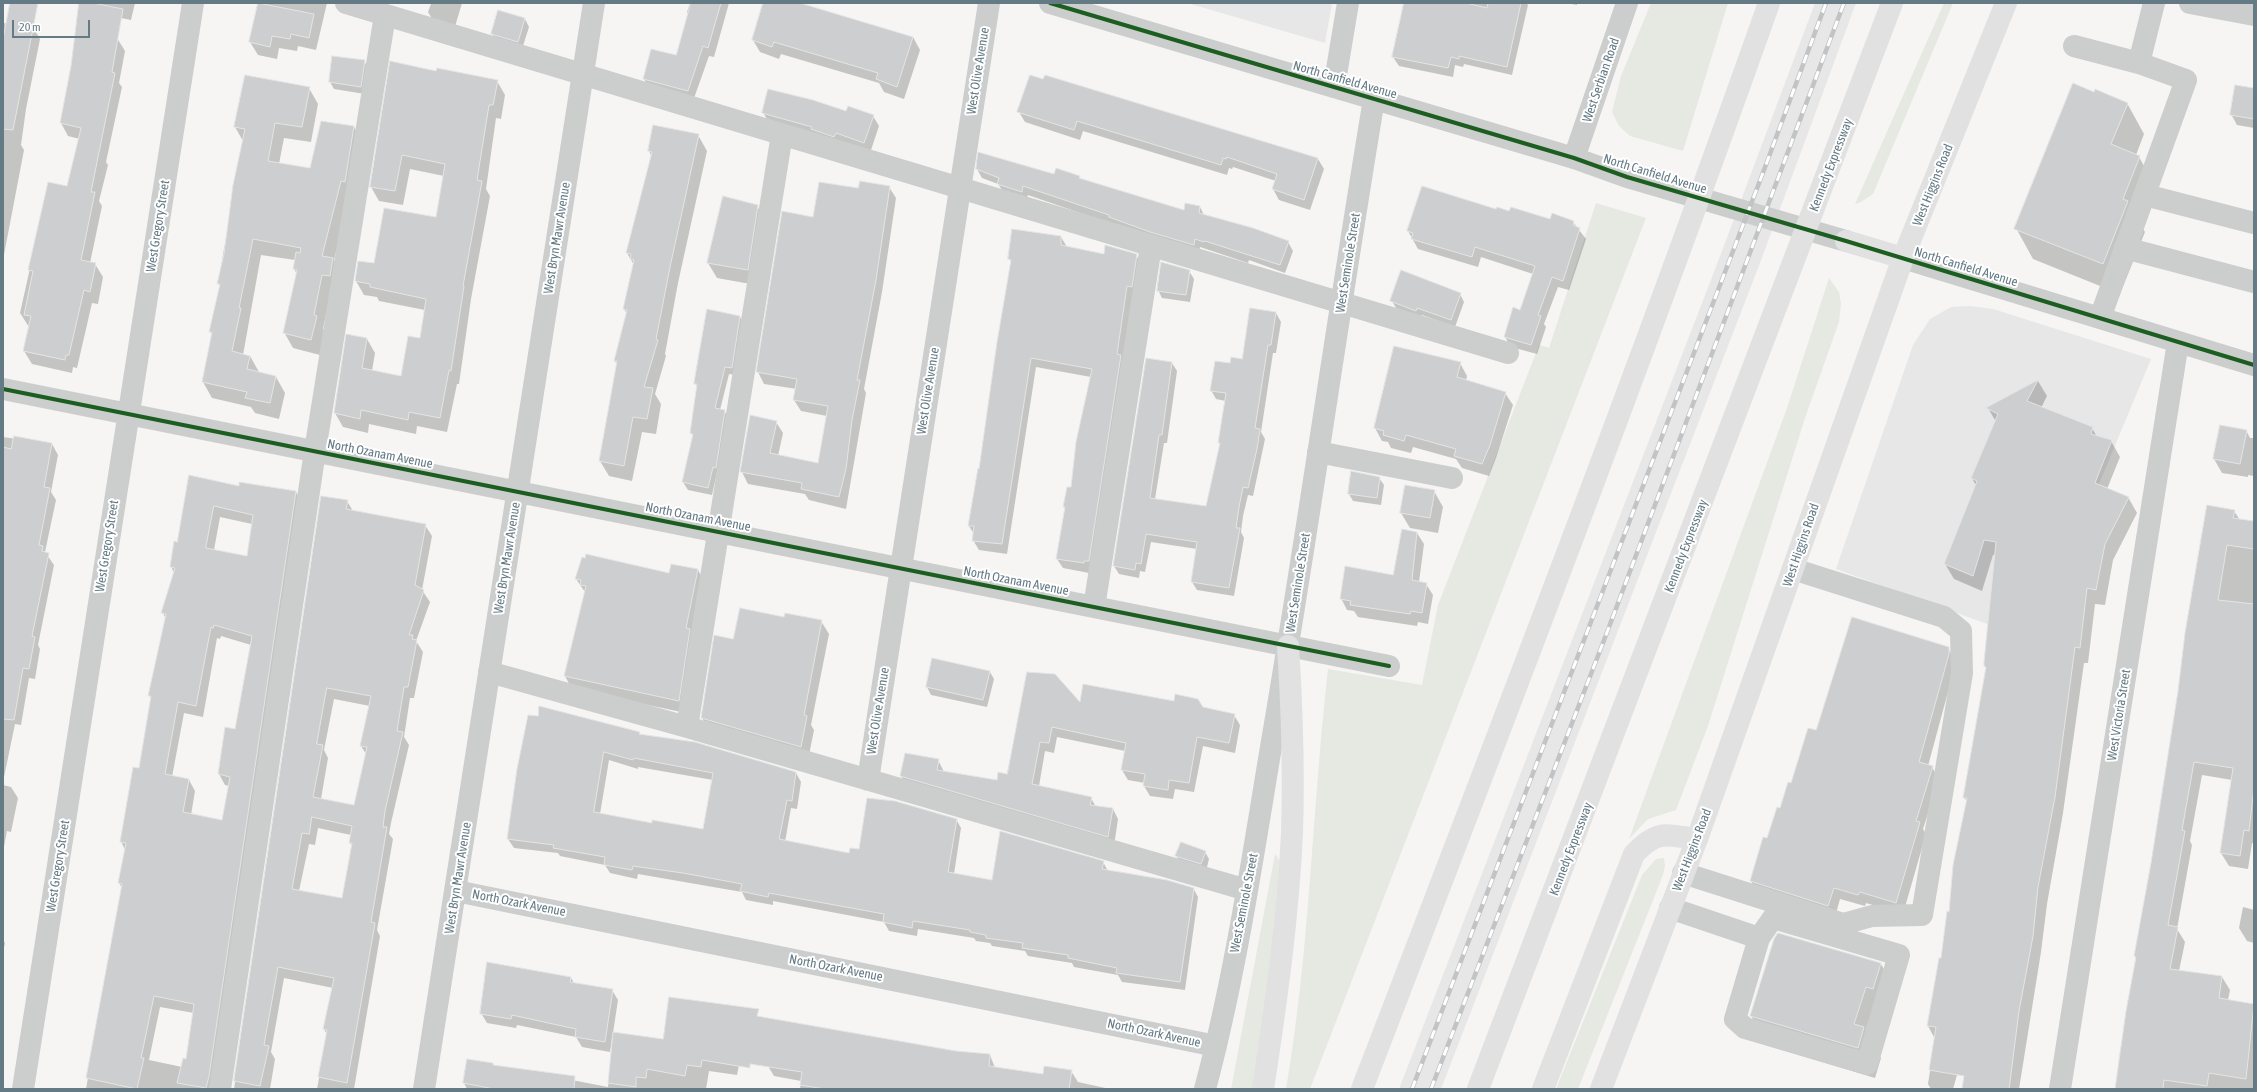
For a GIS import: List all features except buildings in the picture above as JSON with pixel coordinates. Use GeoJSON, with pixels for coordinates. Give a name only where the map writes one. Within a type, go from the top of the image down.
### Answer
{"type":"FeatureCollection","features":[{"type":"Feature","properties":{"kind":"main road"},"geometry":{"type":"LineString","coordinates":[[1362,1089],[1520,677],[1723,134],[1769,3]]}},
{"type":"Feature","properties":{"kind":"main road","name":"Kennedy Expressway"},"geometry":{"type":"LineString","coordinates":[[1478,1089],[1892,3]]}},
{"type":"Feature","properties":{"kind":"main road","name":"West Higgins Road"},"geometry":{"type":"LineString","coordinates":[[1601,1089],[1696,839],[1903,258],[2006,3]]}},
{"type":"Feature","properties":{"kind":"main road","name":"North Canfield Avenue"},"geometry":{"type":"LineString","coordinates":[[1846,241],[1903,258]]}},
{"type":"Feature","properties":{"kind":"main road"},"geometry":{"type":"LineString","coordinates":[[1263,1089],[1278,990],[1292,834],[1293,738],[1288,646]]}},
{"type":"Feature","properties":{"kind":"main road"},"geometry":{"type":"LineString","coordinates":[[1543,1089],[1634,854],[1648,839],[1663,834],[1696,839]]}},
{"type":"Feature","properties":{"kind":"street","name":"West Gregory Street"},"geometry":{"type":"LineString","coordinates":[[23,1089],[193,3]]}},
{"type":"Feature","properties":{"kind":"street"},"geometry":{"type":"LineString","coordinates":[[346,3],[1508,353]]}},
{"type":"Feature","properties":{"kind":"street","name":"West Bryn Mawr Avenue"},"geometry":{"type":"LineString","coordinates":[[429,1088],[456,891],[489,672],[594,3]]}},
{"type":"Feature","properties":{"kind":"street","name":"West Olive Avenue"},"geometry":{"type":"LineString","coordinates":[[868,780],[959,187],[989,3]]}},
{"type":"Feature","properties":{"kind":"street","name":"North Canfield Avenue"},"geometry":{"type":"LineString","coordinates":[[1050,3],[1574,158],[1627,177],[1846,241]]}},
{"type":"Feature","properties":{"kind":"street"},"geometry":{"type":"LineString","coordinates":[[1334,87],[1348,3]]}},
{"type":"Feature","properties":{"kind":"street","name":"West Serbian Road"},"geometry":{"type":"LineString","coordinates":[[1574,158],[1628,3]]}},
{"type":"Feature","properties":{"kind":"street"},"geometry":{"type":"LineString","coordinates":[[2139,62],[2154,3]]}},
{"type":"Feature","properties":{"kind":"street"},"geometry":{"type":"LineString","coordinates":[[2190,3],[2244,10]]}},
{"type":"Feature","properties":{"kind":"street"},"geometry":{"type":"LineString","coordinates":[[220,1089],[315,451],[385,15]]}},
{"type":"Feature","properties":{"kind":"street"},"geometry":{"type":"LineString","coordinates":[[2074,46],[2139,62],[2186,80],[2100,318]]}},
{"type":"Feature","properties":{"kind":"street","name":"West Seminole Street"},"geometry":{"type":"LineString","coordinates":[[1205,1089],[1216,1046],[1247,890],[1288,646],[1374,99]]}},
{"type":"Feature","properties":{"kind":"street"},"geometry":{"type":"LineString","coordinates":[[687,727],[782,134]]}},
{"type":"Feature","properties":{"kind":"street"},"geometry":{"type":"LineString","coordinates":[[2145,195],[2254,223]]}},
{"type":"Feature","properties":{"kind":"street"},"geometry":{"type":"LineString","coordinates":[[1094,607],[1151,246]]}},
{"type":"Feature","properties":{"kind":"street"},"geometry":{"type":"LineString","coordinates":[[2125,248],[2254,282]]}},
{"type":"Feature","properties":{"kind":"street","name":"North Canfield Avenue"},"geometry":{"type":"LineString","coordinates":[[1903,258],[2254,365]]}},
{"type":"Feature","properties":{"kind":"street","name":"West Victoria Street"},"geometry":{"type":"LineString","coordinates":[[2060,1089],[2178,342]]}},
{"type":"Feature","properties":{"kind":"street","name":"North Ozanam Avenue"},"geometry":{"type":"LineString","coordinates":[[3,389],[1389,666]]}},
{"type":"Feature","properties":{"kind":"street"},"geometry":{"type":"LineString","coordinates":[[1318,452],[1452,478]]}},
{"type":"Feature","properties":{"kind":"street"},"geometry":{"type":"LineString","coordinates":[[1683,873],[1843,924],[1872,916],[1922,915],[1962,673],[1961,631],[1944,617],[1793,569]]}},
{"type":"Feature","properties":{"kind":"street"},"geometry":{"type":"LineString","coordinates":[[489,672],[687,727],[1247,890]]}},
{"type":"Feature","properties":{"kind":"street","name":"North Ozark Avenue"},"geometry":{"type":"LineString","coordinates":[[456,891],[1216,1046]]}},
{"type":"Feature","properties":{"kind":"street"},"geometry":{"type":"LineString","coordinates":[[1670,908],[1759,938]]}},
{"type":"Feature","properties":{"kind":"street"},"geometry":{"type":"LineString","coordinates":[[1773,918],[1899,955],[1868,1064],[1745,1028],[1735,1019],[1759,938],[1773,918]]}},
{"type":"Feature","properties":{"kind":"shaded area"},"geometry":{"type":"Polygon","coordinates":[[[1187,3],[1332,3],[1325,43],[1187,3]]]}},
{"type":"Feature","properties":{"kind":"shaded area"},"geometry":{"type":"Polygon","coordinates":[[[1651,3],[1728,3],[1683,151],[1630,136],[1619,126],[1612,112],[1621,76],[1651,3]]]}},
{"type":"Feature","properties":{"kind":"shaded area"},"geometry":{"type":"Polygon","coordinates":[[[1815,3],[1856,3],[1760,263],[1441,1089],[1399,1089],[1722,251],[1815,3]]]}},
{"type":"Feature","properties":{"kind":"shaded area"},"geometry":{"type":"Polygon","coordinates":[[[1944,3],[1953,3],[1873,194],[1855,204],[1944,3]]]}},
{"type":"Feature","properties":{"kind":"shaded area"},"geometry":{"type":"Polygon","coordinates":[[[1596,203],[1646,218],[1310,1089],[1286,1089],[1294,1037],[1306,932],[1328,669],[1422,685],[1438,605],[1539,345],[1549,348],[1596,203]]]}},
{"type":"Feature","properties":{"kind":"shaded area"},"geometry":{"type":"Polygon","coordinates":[[[1829,278],[1839,292],[1841,304],[1839,322],[1806,415],[1708,726],[1676,810],[1648,819],[1629,839],[1787,408],[1829,278]]]}},
{"type":"Feature","properties":{"kind":"shaded area"},"geometry":{"type":"Polygon","coordinates":[[[1970,306],[1993,309],[2151,359],[2055,590],[1990,625],[1836,569],[1913,345],[1930,319],[1951,307],[1970,306]]]}},
{"type":"Feature","properties":{"kind":"shaded area"},"geometry":{"type":"Polygon","coordinates":[[[1275,854],[1280,861],[1267,1009],[1253,1089],[1231,1089],[1275,854]]]}},
{"type":"Feature","properties":{"kind":"shaded area"},"geometry":{"type":"Polygon","coordinates":[[[1664,858],[1665,866],[1663,875],[1578,1089],[1556,1089],[1642,875],[1656,859],[1664,858]]]}},
{"type":"Feature","properties":{"kind":"railway"},"geometry":{"type":"LineString","coordinates":[[1412,1089],[1761,178],[1826,3]]}},
{"type":"Feature","properties":{"kind":"railway"},"geometry":{"type":"LineString","coordinates":[[1431,1089],[1606,635],[1844,3]]}},
{"type":"Feature","properties":{"kind":"cycle path"},"geometry":{"type":"LineString","coordinates":[[1050,3],[1574,158],[1627,177],[1846,241],[2254,365]]}},
{"type":"Feature","properties":{"kind":"cycle path"},"geometry":{"type":"LineString","coordinates":[[3,389],[1389,666]]}}]}
